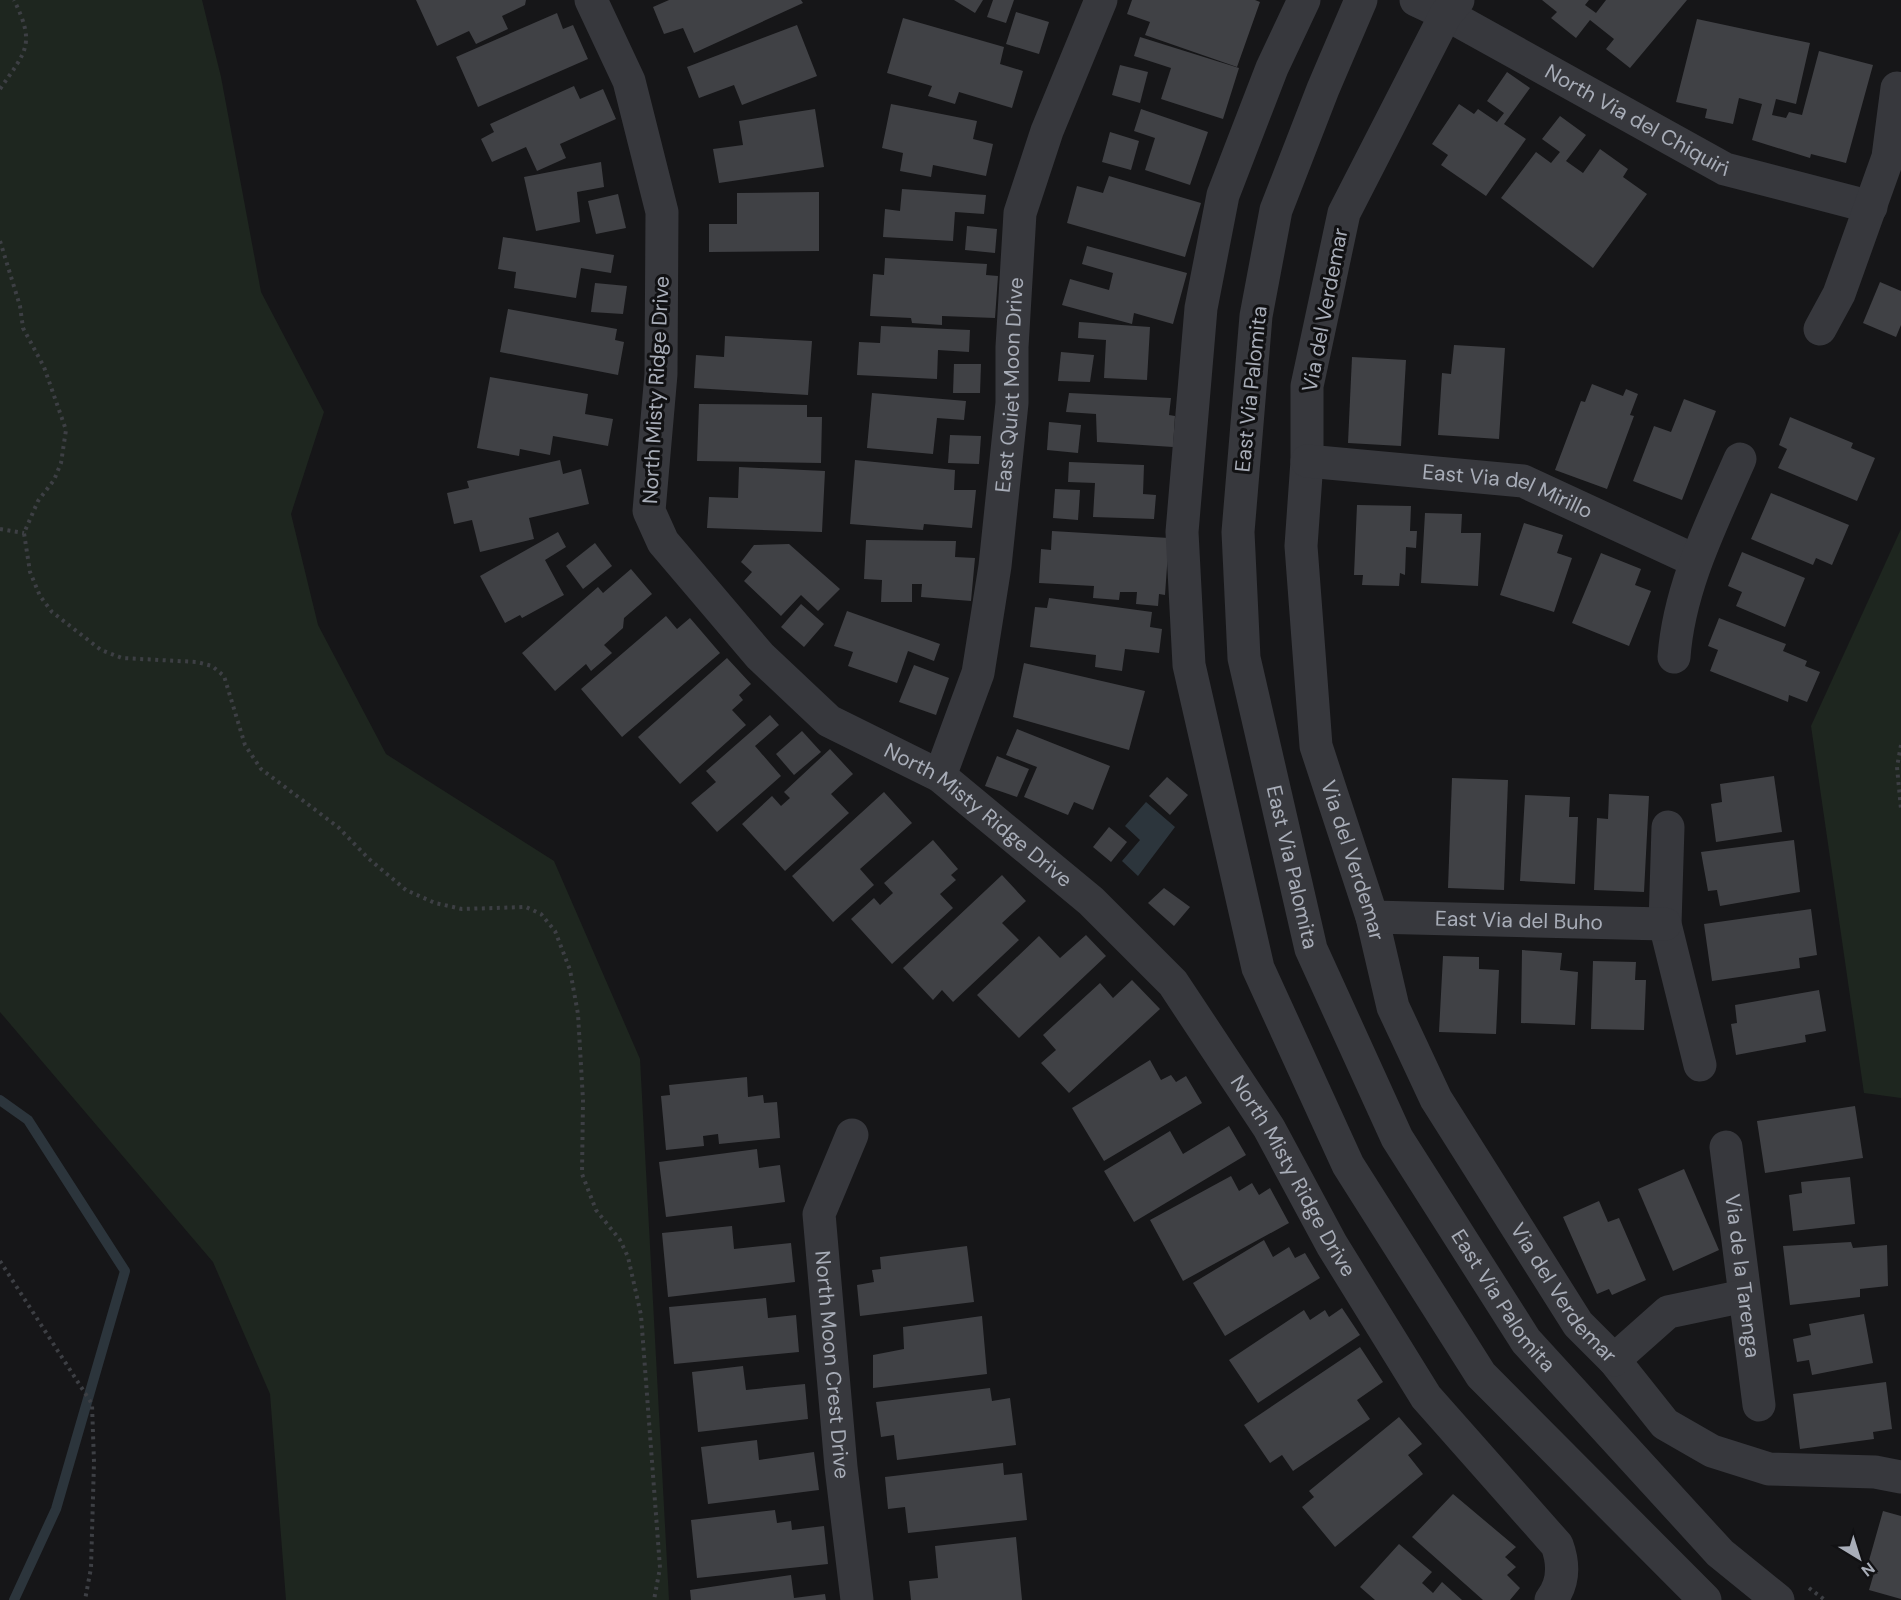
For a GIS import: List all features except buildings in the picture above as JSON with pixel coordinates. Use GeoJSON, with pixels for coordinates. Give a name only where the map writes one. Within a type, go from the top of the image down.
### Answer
{"type":"FeatureCollection","features":[{"type":"Feature","properties":{"kind":"street","name":"North Misty Ridge Drive"},"geometry":{"type":"LineString","coordinates":[[591,0],[629,81],[662,212],[661,374],[649,511],[663,542],[760,656],[829,721],[940,776],[1091,901],[1173,983],[1269,1128],[1332,1245],[1426,1397],[1557,1545],[1561,1554],[1556,1591]]}},
{"type":"Feature","properties":{"kind":"street","name":"East Quiet Moon Drive"},"geometry":{"type":"LineString","coordinates":[[940,776],[978,673],[995,566],[1012,403],[1012,347],[1020,213],[1047,131],[1101,0]]}},
{"type":"Feature","properties":{"kind":"street"},"geometry":{"type":"LineString","coordinates":[[1304,0],[1272,68],[1223,195],[1201,308],[1182,532],[1189,665],[1258,968],[1348,1165],[1481,1375],[1693,1596],[1720,1554]]}},
{"type":"Feature","properties":{"kind":"street","name":"East Via Palomita"},"geometry":{"type":"LineString","coordinates":[[1361,0],[1323,89],[1276,210],[1256,316],[1238,532],[1244,658],[1308,938],[1397,1138],[1526,1341],[1720,1554],[1792,1593]]}},
{"type":"Feature","properties":{"kind":"street","name":"North Via del Chiquiri"},"geometry":{"type":"LineString","coordinates":[[1416,0],[1452,7],[1725,169],[1871,207]]}},
{"type":"Feature","properties":{"kind":"street","name":"Via del Verdemar"},"geometry":{"type":"LineString","coordinates":[[1452,7],[1344,213],[1307,386],[1306,461],[1301,546],[1316,746],[1372,917],[1393,1007],[1436,1099],[1578,1324],[1614,1360],[1665,1424],[1712,1451],[1769,1469],[1875,1472],[1901,1477]]}},
{"type":"Feature","properties":{"kind":"street"},"geometry":{"type":"LineString","coordinates":[[1820,329],[1839,294],[1888,157],[1897,88]]}},
{"type":"Feature","properties":{"kind":"street"},"geometry":{"type":"LineString","coordinates":[[1674,657],[1676,622],[1696,561],[1740,459]]}},
{"type":"Feature","properties":{"kind":"street","name":"East Via del Mirillo"},"geometry":{"type":"LineString","coordinates":[[1306,461],[1523,482],[1696,561]]}},
{"type":"Feature","properties":{"kind":"street"},"geometry":{"type":"LineString","coordinates":[[1668,827],[1665,924],[1700,1065]]}},
{"type":"Feature","properties":{"kind":"street","name":"East Via del Buho"},"geometry":{"type":"LineString","coordinates":[[1372,917],[1665,924]]}},
{"type":"Feature","properties":{"kind":"street","name":"North Moon Crest Drive"},"geometry":{"type":"LineString","coordinates":[[852,1135],[819,1214],[842,1467],[857,1600]]}},
{"type":"Feature","properties":{"kind":"street","name":"Via de la Tarenga"},"geometry":{"type":"LineString","coordinates":[[1726,1148],[1759,1405]]}},
{"type":"Feature","properties":{"kind":"street"},"geometry":{"type":"LineString","coordinates":[[1614,1360],[1668,1312],[1744,1296]]}},
{"type":"Feature","properties":{"kind":"path"},"geometry":{"type":"LineString","coordinates":[[0,89],[27,44],[25,24],[14,0]]}},
{"type":"Feature","properties":{"kind":"path"},"geometry":{"type":"LineString","coordinates":[[0,241],[20,306],[23,328],[45,367],[66,430],[61,463],[54,480],[38,501],[24,533],[30,573],[40,596],[52,612],[101,650],[122,658],[197,662],[212,666],[224,676],[245,745],[261,769],[338,827],[369,860],[406,890],[435,903],[462,909],[526,907],[541,914],[555,931],[563,948],[576,995],[583,1100],[582,1174],[596,1210],[620,1240],[628,1257],[641,1315],[660,1568],[654,1600]]}},
{"type":"Feature","properties":{"kind":"path"},"geometry":{"type":"LineString","coordinates":[[0,529],[24,533]]}},
{"type":"Feature","properties":{"kind":"path"},"geometry":{"type":"LineString","coordinates":[[1901,746],[1897,767],[1901,809]]}},
{"type":"Feature","properties":{"kind":"path"},"geometry":{"type":"LineString","coordinates":[[0,1261],[92,1404],[94,1462],[91,1557],[85,1600]]}},
{"type":"Feature","properties":{"kind":"path"},"geometry":{"type":"LineString","coordinates":[[1792,1593],[1825,1600]]}},
{"type":"Feature","properties":{"kind":"shaded area"},"geometry":{"type":"Polygon","coordinates":[[[0,0],[202,0],[221,77],[261,292],[324,412],[291,514],[318,625],[386,754],[554,861],[640,1059],[669,1600],[286,1600],[270,1394],[213,1262],[0,1012],[0,0]]]}},
{"type":"Feature","properties":{"kind":"shaded area"},"geometry":{"type":"Polygon","coordinates":[[[1901,529],[1901,1098],[1864,1093],[1811,726],[1901,529]]]}},
{"type":"Feature","properties":{"kind":"shaded area"},"geometry":{"type":"Polygon","coordinates":[[[1146,802],[1175,827],[1138,876],[1122,861],[1140,840],[1125,826],[1146,802]]]}},
{"type":"Feature","properties":{"kind":"waterway"},"geometry":{"type":"LineString","coordinates":[[0,1100],[28,1120],[125,1271],[56,1509],[14,1600]]}}]}
